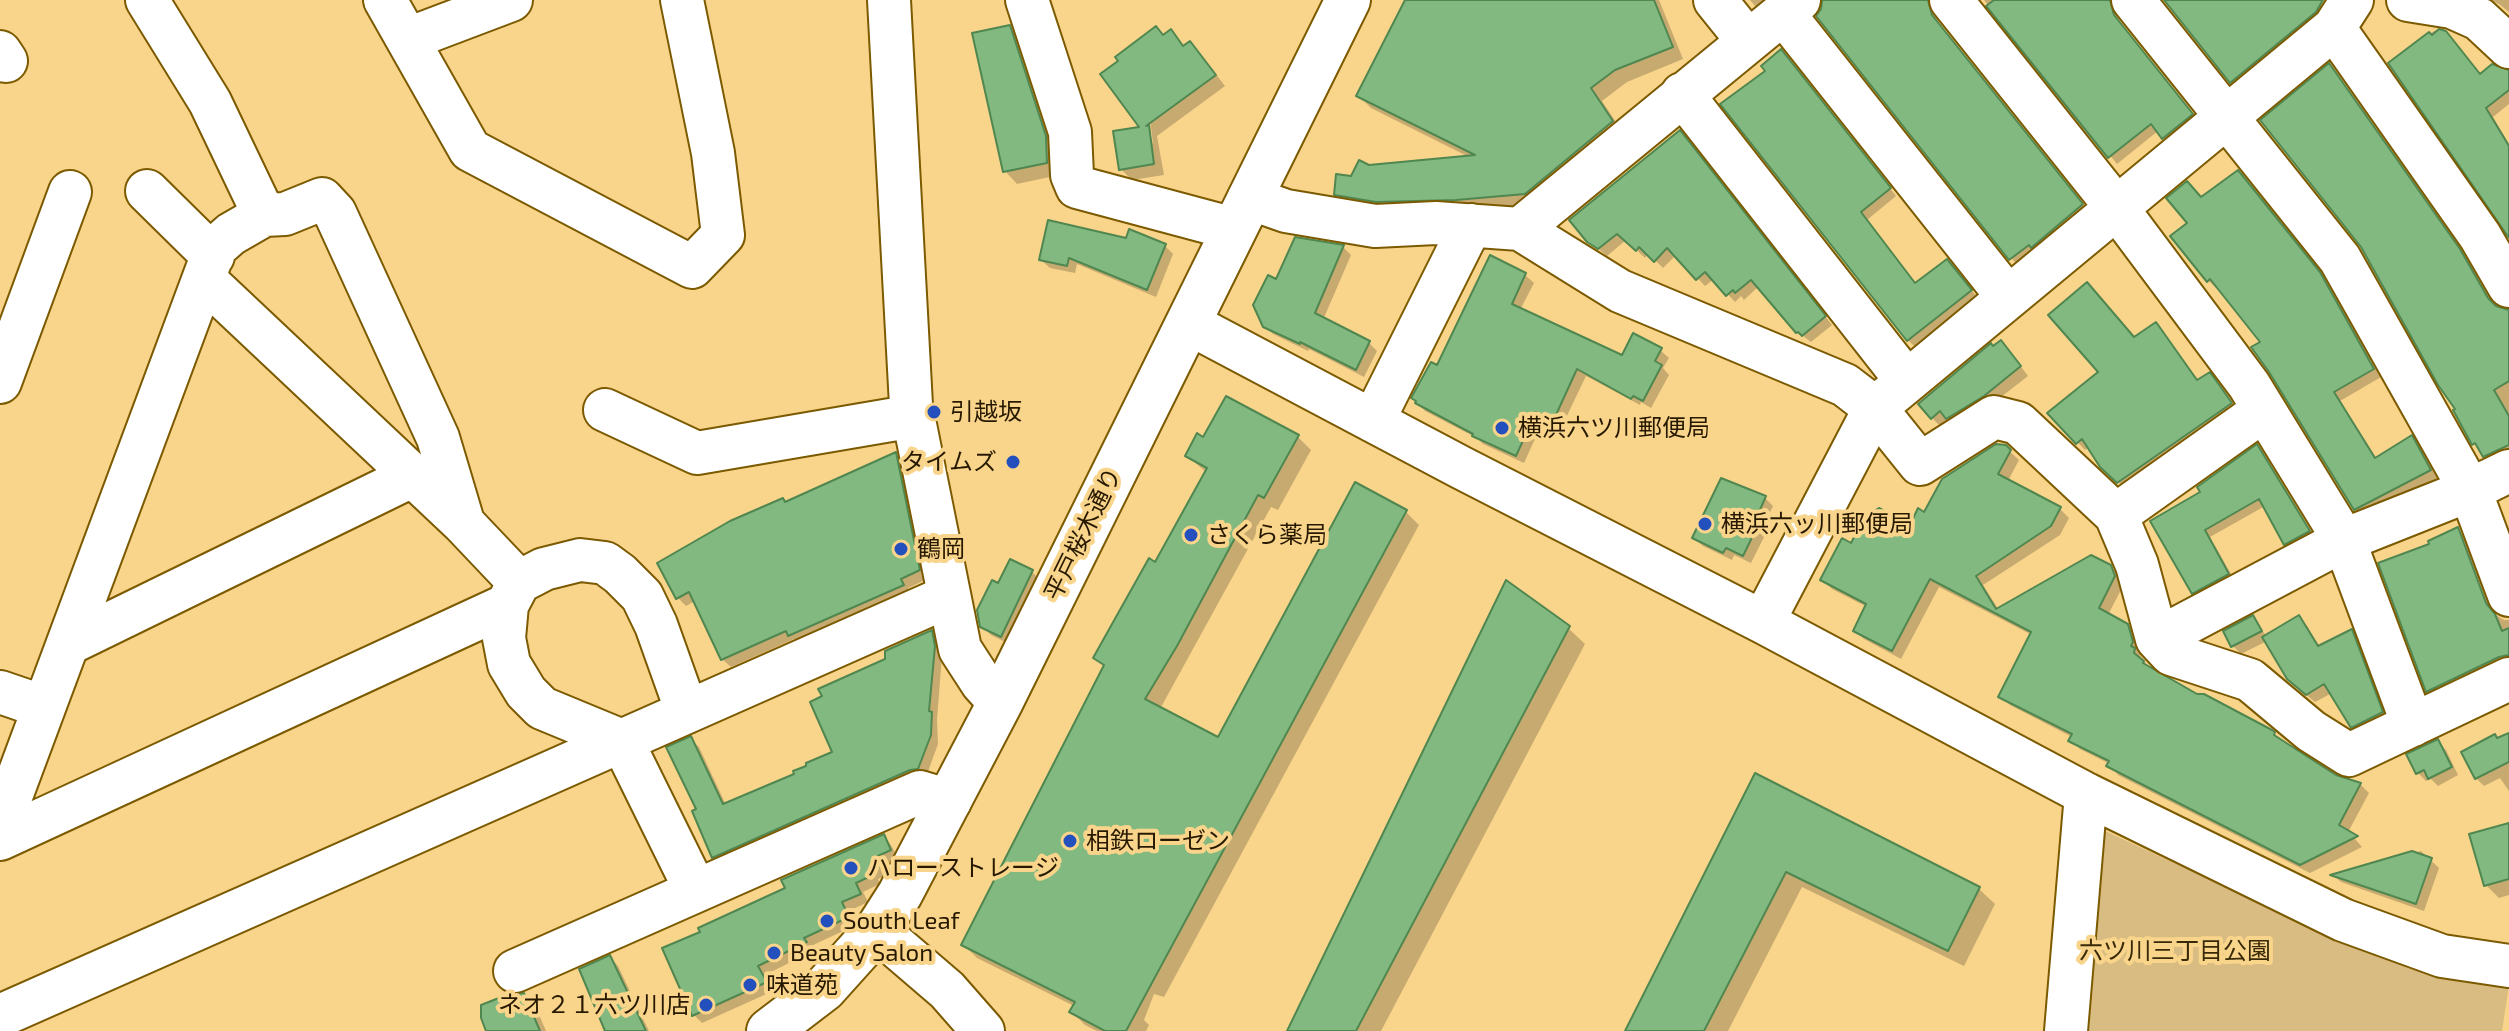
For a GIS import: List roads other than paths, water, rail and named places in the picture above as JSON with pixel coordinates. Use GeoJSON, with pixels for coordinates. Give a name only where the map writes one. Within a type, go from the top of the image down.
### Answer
{"type":"FeatureCollection","features":[{"type":"Feature","properties":{"kind":"main road","name":"平戸桜木通り"},"geometry":{"type":"LineString","coordinates":[[769,1031],[824,989],[877,930],[950,801],[1348,0]]}},
{"type":"Feature","properties":{"kind":"street"},"geometry":{"type":"LineString","coordinates":[[385,0],[470,150],[692,267],[723,235],[717,152],[682,0]]}},
{"type":"Feature","properties":{"kind":"street"},"geometry":{"type":"LineString","coordinates":[[408,39],[511,0]]}},
{"type":"Feature","properties":{"kind":"street"},"geometry":{"type":"LineString","coordinates":[[889,0],[884,161],[914,416],[960,649],[982,683],[1000,703]]}},
{"type":"Feature","properties":{"kind":"street"},"geometry":{"type":"LineString","coordinates":[[1027,0],[1070,132],[1072,175],[1077,187],[1242,213],[1286,211],[1375,226],[1436,223],[1520,229],[1620,291],[1845,385],[1875,408],[1920,464],[1994,417],[2018,423],[2116,515],[2137,565],[2157,639],[2171,654],[2250,680],[2311,731],[2349,755],[2509,679]]}},
{"type":"Feature","properties":{"kind":"street"},"geometry":{"type":"LineString","coordinates":[[1715,0],[1748,41]]}},
{"type":"Feature","properties":{"kind":"street"},"geometry":{"type":"LineString","coordinates":[[1951,0],[2116,207],[2249,385],[2344,540],[2413,725]]}},
{"type":"Feature","properties":{"kind":"street"},"geometry":{"type":"LineString","coordinates":[[2133,0],[2340,259],[2470,490],[2509,595]]}},
{"type":"Feature","properties":{"kind":"street"},"geometry":{"type":"LineString","coordinates":[[2408,0],[2452,7],[2479,19],[2509,47]]}},
{"type":"Feature","properties":{"kind":"street"},"geometry":{"type":"LineString","coordinates":[[149,1],[210,102],[264,215]]}},
{"type":"Feature","properties":{"kind":"street"},"geometry":{"type":"LineString","coordinates":[[1520,229],[1791,6],[2007,296]]}},
{"type":"Feature","properties":{"kind":"street"},"geometry":{"type":"LineString","coordinates":[[1763,622],[1875,408],[2227,116],[2343,14],[2509,286]]}},
{"type":"Feature","properties":{"kind":"street"},"geometry":{"type":"LineString","coordinates":[[1682,94],[1906,380]]}},
{"type":"Feature","properties":{"kind":"street"},"geometry":{"type":"LineString","coordinates":[[147,191],[208,267],[412,476],[463,523],[513,593],[504,638],[509,664],[526,692],[542,708],[622,741],[696,891]]}},
{"type":"Feature","properties":{"kind":"street"},"geometry":{"type":"LineString","coordinates":[[0,382],[70,192]]}},
{"type":"Feature","properties":{"kind":"street"},"geometry":{"type":"LineString","coordinates":[[0,826],[215,248],[231,234],[264,215],[285,214],[322,199],[335,213],[438,438],[463,523]]}},
{"type":"Feature","properties":{"kind":"street"},"geometry":{"type":"LineString","coordinates":[[1373,421],[1471,225]]}},
{"type":"Feature","properties":{"kind":"street"},"geometry":{"type":"LineString","coordinates":[[1188,323],[2086,794],[2343,920],[2442,956],[2509,966]]}},
{"type":"Feature","properties":{"kind":"street"},"geometry":{"type":"LineString","coordinates":[[605,410],[697,453],[914,416]]}},
{"type":"Feature","properties":{"kind":"street"},"geometry":{"type":"LineString","coordinates":[[2116,515],[2264,410]]}},
{"type":"Feature","properties":{"kind":"street"},"geometry":{"type":"LineString","coordinates":[[2157,639],[2344,540],[2470,490],[2509,471]]}},
{"type":"Feature","properties":{"kind":"street"},"geometry":{"type":"LineString","coordinates":[[68,644],[412,476]]}},
{"type":"Feature","properties":{"kind":"street"},"geometry":{"type":"LineString","coordinates":[[0,839],[513,593],[544,569],[580,560],[605,563],[642,596],[656,625],[687,712]]}},
{"type":"Feature","properties":{"kind":"street"},"geometry":{"type":"LineString","coordinates":[[1,1031],[0,1014],[949,596]]}},
{"type":"Feature","properties":{"kind":"street"},"geometry":{"type":"LineString","coordinates":[[0,692],[44,707]]}},
{"type":"Feature","properties":{"kind":"street"},"geometry":{"type":"LineString","coordinates":[[515,971],[920,792],[950,801]]}},
{"type":"Feature","properties":{"kind":"street"},"geometry":{"type":"LineString","coordinates":[[2066,1031],[2086,794]]}},
{"type":"Feature","properties":{"kind":"street"},"geometry":{"type":"LineString","coordinates":[[877,930],[947,990],[983,1031]]}},
{"type":"Feature","properties":{"kind":"place","name":"引越坂"},"geometry":{"type":"Point","coordinates":[934,412]}},
{"type":"Feature","properties":{"kind":"place","name":"横浜六ツ川郵便局"},"geometry":{"type":"Point","coordinates":[1502,428]}},
{"type":"Feature","properties":{"kind":"place","name":"タイムズ"},"geometry":{"type":"Point","coordinates":[1013,462]}},
{"type":"Feature","properties":{"kind":"place","name":"横浜六ッ川郵便局"},"geometry":{"type":"Point","coordinates":[1705,524]}},
{"type":"Feature","properties":{"kind":"place","name":"さくら薬局"},"geometry":{"type":"Point","coordinates":[1191,535]}},
{"type":"Feature","properties":{"kind":"place","name":"鶴岡"},"geometry":{"type":"Point","coordinates":[901,549]}},
{"type":"Feature","properties":{"kind":"place","name":"相鉄ローゼン"},"geometry":{"type":"Point","coordinates":[1070,841]}},
{"type":"Feature","properties":{"kind":"place","name":"ハローストレージ"},"geometry":{"type":"Point","coordinates":[851,868]}},
{"type":"Feature","properties":{"kind":"place","name":"South Leaf"},"geometry":{"type":"Point","coordinates":[827,921]}},
{"type":"Feature","properties":{"kind":"place","name":"Beauty Salon"},"geometry":{"type":"Point","coordinates":[774,953]}},
{"type":"Feature","properties":{"kind":"place","name":"味道苑"},"geometry":{"type":"Point","coordinates":[750,985]}},
{"type":"Feature","properties":{"kind":"place","name":"ネオ２１六ツ川店"},"geometry":{"type":"Point","coordinates":[706,1005]}},
{"type":"Feature","properties":{"kind":"park label","name":"六ツ川三丁目公園"},"geometry":{"type":"Point","coordinates":[2175,951]}}]}
